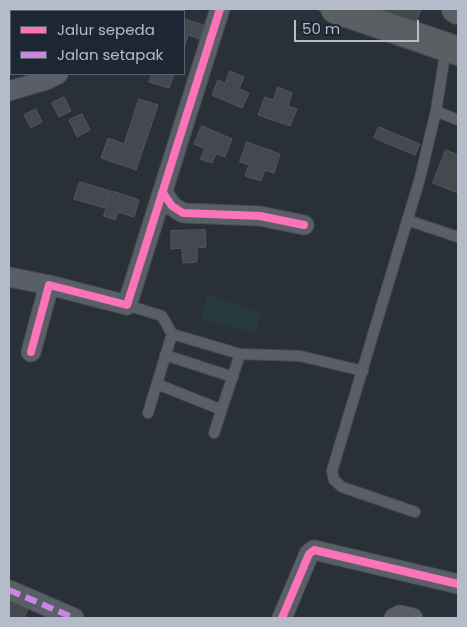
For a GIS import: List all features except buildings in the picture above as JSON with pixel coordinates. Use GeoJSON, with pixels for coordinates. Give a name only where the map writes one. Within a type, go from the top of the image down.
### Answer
{"type":"FeatureCollection","features":[{"type":"Feature","properties":{"kind":"highway"},"geometry":{"type":"LineString","coordinates":[[335,9],[452,48]]}},
{"type":"Feature","properties":{"kind":"street"},"geometry":{"type":"LineString","coordinates":[[9,277],[127,305],[220,9]]}},
{"type":"Feature","properties":{"kind":"street"},"geometry":{"type":"LineString","coordinates":[[9,91],[46,80],[56,75]]}},
{"type":"Feature","properties":{"kind":"street"},"geometry":{"type":"LineString","coordinates":[[163,193],[172,206],[183,213],[260,216],[304,225]]}},
{"type":"Feature","properties":{"kind":"street"},"geometry":{"type":"LineString","coordinates":[[30,352],[48,285]]}},
{"type":"Feature","properties":{"kind":"street"},"geometry":{"type":"LineString","coordinates":[[282,618],[309,554],[314,550],[458,584]]}},
{"type":"Feature","properties":{"kind":"street"},"geometry":{"type":"LineString","coordinates":[[9,590],[74,618]]}},
{"type":"Feature","properties":{"kind":"street"},"geometry":{"type":"LineString","coordinates":[[394,618],[400,614],[414,618]]}},
{"type":"Feature","properties":{"kind":"lane"},"geometry":{"type":"LineString","coordinates":[[416,512],[342,487],[333,477],[332,471],[407,220],[452,48]]}},
{"type":"Feature","properties":{"kind":"lane"},"geometry":{"type":"LineString","coordinates":[[436,111],[458,120]]}},
{"type":"Feature","properties":{"kind":"lane"},"geometry":{"type":"LineString","coordinates":[[407,220],[458,236]]}},
{"type":"Feature","properties":{"kind":"lane"},"geometry":{"type":"LineString","coordinates":[[127,305],[162,316],[172,334],[240,354],[300,356],[363,371]]}},
{"type":"Feature","properties":{"kind":"lane"},"geometry":{"type":"LineString","coordinates":[[148,413],[172,334]]}},
{"type":"Feature","properties":{"kind":"lane"},"geometry":{"type":"LineString","coordinates":[[214,433],[240,354]]}},
{"type":"Feature","properties":{"kind":"lane"},"geometry":{"type":"LineString","coordinates":[[165,355],[233,377]]}},
{"type":"Feature","properties":{"kind":"lane"},"geometry":{"type":"LineString","coordinates":[[157,384],[222,410]]}},
{"type":"Feature","properties":{"kind":"green space"},"geometry":{"type":"Polygon","coordinates":[[[208,295],[262,312],[255,334],[201,318],[208,295]]]}},
{"type":"Feature","properties":{"kind":"tram line"},"geometry":{"type":"LineString","coordinates":[[374,9],[458,42]]}},
{"type":"Feature","properties":{"kind":"marked path"},"geometry":{"type":"LineString","coordinates":[[9,590],[74,618]]}},
{"type":"Feature","properties":{"kind":"cycle path"},"geometry":{"type":"LineString","coordinates":[[31,352],[49,285],[127,305],[220,9]]}},
{"type":"Feature","properties":{"kind":"cycle path"},"geometry":{"type":"LineString","coordinates":[[163,193],[172,206],[183,213],[260,216],[304,225]]}},
{"type":"Feature","properties":{"kind":"cycle path"},"geometry":{"type":"LineString","coordinates":[[282,618],[309,554],[314,550],[458,584]]}}]}
